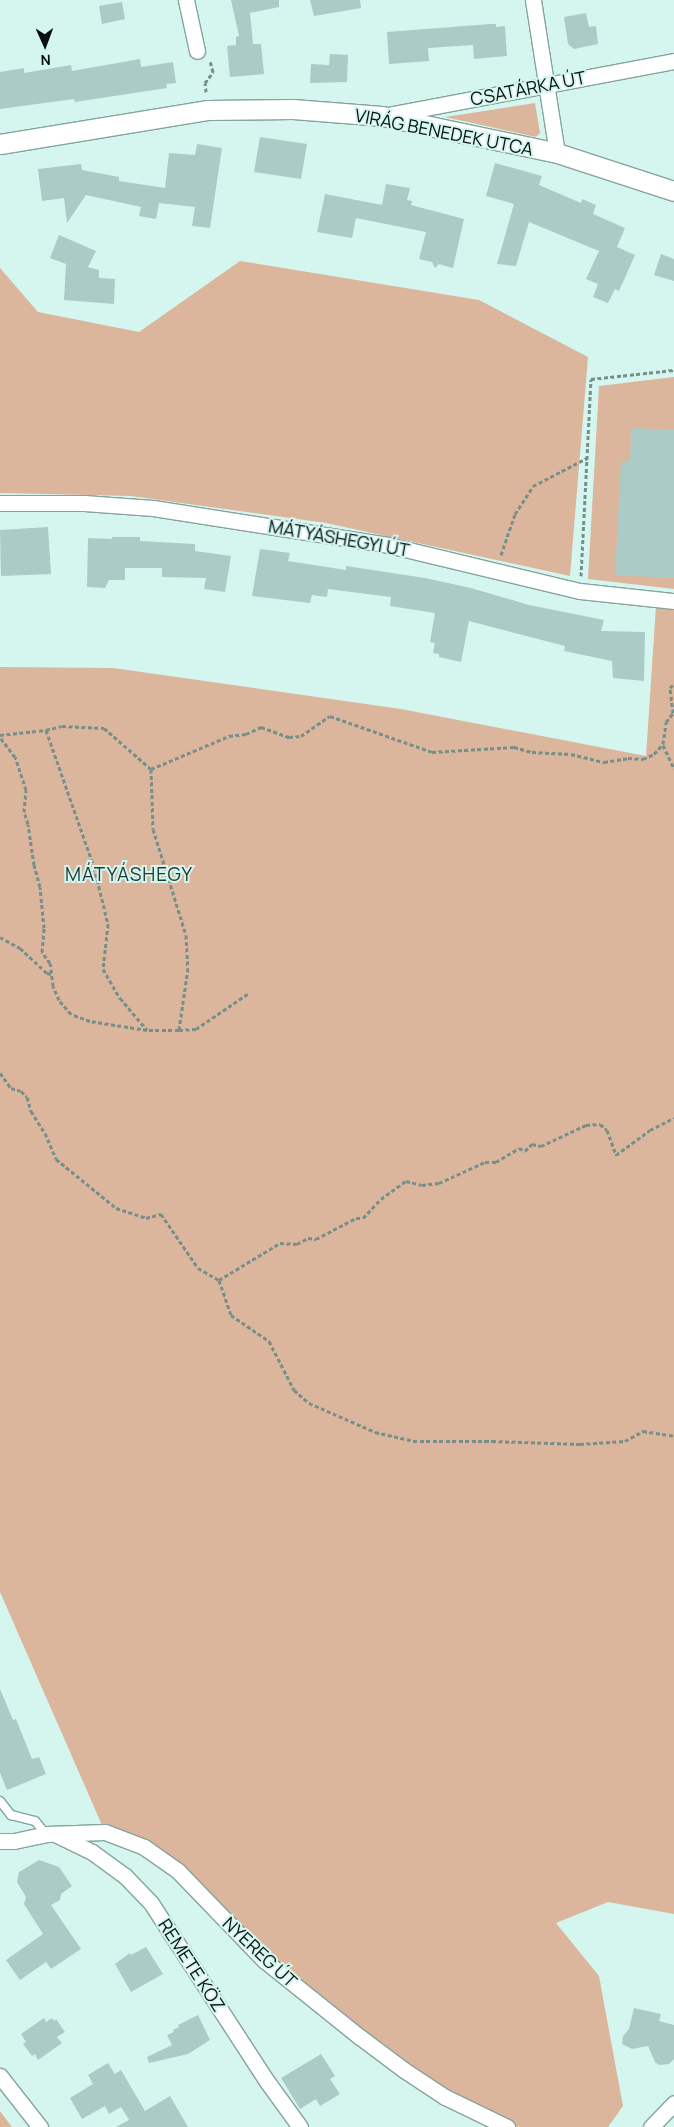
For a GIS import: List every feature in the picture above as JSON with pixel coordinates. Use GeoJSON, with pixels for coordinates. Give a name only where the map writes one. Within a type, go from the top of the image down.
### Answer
{"type":"FeatureCollection","features":[{"type":"Feature","properties":{"kind":"street"},"geometry":{"type":"LineString","coordinates":[[186,0],[197,52]]}},
{"type":"Feature","properties":{"kind":"street"},"geometry":{"type":"LineString","coordinates":[[533,0],[557,153]]}},
{"type":"Feature","properties":{"kind":"street","name":"CSATÁRKA ÚT"},"geometry":{"type":"LineString","coordinates":[[382,116],[674,61]]}},
{"type":"Feature","properties":{"kind":"street","name":"VIRÁG BENEDEK UTCA"},"geometry":{"type":"LineString","coordinates":[[0,144],[208,110],[293,109],[382,116],[557,153],[674,191]]}},
{"type":"Feature","properties":{"kind":"street","name":"MÁTYÁSHEGYI ÚT"},"geometry":{"type":"LineString","coordinates":[[0,503],[84,503],[152,508],[388,545],[580,591],[674,601]]}},
{"type":"Feature","properties":{"kind":"street","name":"NYEREG ÚT"},"geometry":{"type":"LineString","coordinates":[[0,1841],[14,1841],[50,1834],[105,1832],[144,1847],[178,1870],[265,1961],[404,2070],[445,2096],[508,2127]]}},
{"type":"Feature","properties":{"kind":"street","name":"REMETE KÖZ"},"geometry":{"type":"LineString","coordinates":[[50,1834],[92,1852],[125,1876],[151,1903],[266,2080],[300,2127]]}},
{"type":"Feature","properties":{"kind":"street"},"geometry":{"type":"LineString","coordinates":[[0,2076],[40,2127]]}},
{"type":"Feature","properties":{"kind":"street"},"geometry":{"type":"LineString","coordinates":[[651,2127],[674,2102]]}},
{"type":"Feature","properties":{"kind":"lane"},"geometry":{"type":"LineString","coordinates":[[0,1801],[11,1815],[35,1821],[50,1834]]}},
{"type":"Feature","properties":{"kind":"path"},"geometry":{"type":"LineString","coordinates":[[580,591],[591,379],[674,370]]}},
{"type":"Feature","properties":{"kind":"path"},"geometry":{"type":"LineString","coordinates":[[498,570],[504,544],[515,514],[533,486],[587,458]]}},
{"type":"Feature","properties":{"kind":"path"},"geometry":{"type":"LineString","coordinates":[[674,683],[670,688],[673,714],[666,722],[663,744],[674,769]]}},
{"type":"Feature","properties":{"kind":"path"},"geometry":{"type":"LineString","coordinates":[[151,769],[229,736],[246,734],[261,727],[289,737],[301,736],[330,716],[432,752],[514,747],[532,752],[571,754],[604,762],[628,758],[643,759],[654,754],[663,744]]}},
{"type":"Feature","properties":{"kind":"path"},"geometry":{"type":"LineString","coordinates":[[179,1030],[188,968],[186,935],[153,829],[151,769],[104,728],[62,726],[0,736],[15,756],[26,790],[24,812],[40,887],[44,928],[42,952],[50,963],[52,986],[59,1000],[71,1014],[90,1021],[147,1030],[179,1030],[196,1029],[249,993]]}},
{"type":"Feature","properties":{"kind":"path"},"geometry":{"type":"LineString","coordinates":[[46,730],[94,867],[108,924],[103,969],[120,998],[147,1030]]}},
{"type":"Feature","properties":{"kind":"path"},"geometry":{"type":"LineString","coordinates":[[0,937],[20,948],[47,974],[51,974]]}},
{"type":"Feature","properties":{"kind":"path"},"geometry":{"type":"LineString","coordinates":[[0,1073],[11,1088],[20,1091],[27,1097],[31,1111],[45,1133],[56,1159],[116,1208],[146,1218],[161,1214],[198,1268],[219,1280],[231,1316],[269,1341],[294,1390],[309,1403],[375,1432],[413,1441],[492,1441],[536,1444],[625,1441],[643,1431],[674,1436]]}},
{"type":"Feature","properties":{"kind":"path"},"geometry":{"type":"LineString","coordinates":[[219,1280],[280,1244],[297,1244],[308,1238],[316,1239],[356,1218],[363,1218],[382,1199],[406,1181],[422,1185],[439,1183],[485,1162],[496,1162],[519,1148],[525,1150],[532,1144],[541,1146],[586,1125],[600,1124],[607,1130],[616,1155],[650,1130],[674,1118]]}},
{"type":"Feature","properties":{"kind":"shaded area"},"geometry":{"type":"Polygon","coordinates":[[[535,103],[540,133],[536,137],[445,117],[535,103]]]}},
{"type":"Feature","properties":{"kind":"shaded area"},"geometry":{"type":"Polygon","coordinates":[[[240,261],[479,300],[588,357],[570,576],[326,523],[131,496],[0,493],[0,268],[38,312],[139,332],[240,261]]]}},
{"type":"Feature","properties":{"kind":"shaded area"},"geometry":{"type":"Polygon","coordinates":[[[674,377],[674,589],[588,579],[599,386],[674,377]]]}},
{"type":"Feature","properties":{"kind":"shaded area"},"geometry":{"type":"Polygon","coordinates":[[[656,606],[674,607],[674,1914],[608,1902],[556,1923],[599,1976],[623,2106],[608,2127],[507,2127],[445,2097],[265,1961],[178,1871],[105,1832],[0,1592],[0,667],[113,668],[401,709],[646,756],[656,606]]]}},
{"type":"Feature","properties":{"kind":"shaded area"},"geometry":{"type":"Polygon","coordinates":[[[0,2111],[12,2127],[0,2127],[0,2111]]]}},
{"type":"Feature","properties":{"kind":"building"},"geometry":{"type":"Polygon","coordinates":[[[231,0],[279,0],[279,7],[250,13],[253,44],[261,44],[264,74],[230,77],[227,46],[236,45],[236,37],[239,36],[231,0]]]}},
{"type":"Feature","properties":{"kind":"building"},"geometry":{"type":"Polygon","coordinates":[[[310,0],[360,0],[361,8],[314,16],[310,0]]]}},
{"type":"Feature","properties":{"kind":"building"},"geometry":{"type":"Polygon","coordinates":[[[122,2],[125,19],[102,24],[99,6],[122,2]]]}},
{"type":"Feature","properties":{"kind":"building"},"geometry":{"type":"Polygon","coordinates":[[[586,13],[589,27],[596,26],[598,44],[574,49],[568,44],[564,17],[586,13]]]}},
{"type":"Feature","properties":{"kind":"building"},"geometry":{"type":"Polygon","coordinates":[[[496,24],[496,27],[505,26],[507,56],[474,59],[473,45],[428,48],[429,61],[389,64],[387,32],[496,24]]]}},
{"type":"Feature","properties":{"kind":"building"},"geometry":{"type":"Polygon","coordinates":[[[330,54],[348,55],[347,82],[310,83],[311,64],[329,65],[330,54]]]}},
{"type":"Feature","properties":{"kind":"building"},"geometry":{"type":"Polygon","coordinates":[[[140,59],[141,67],[173,62],[176,83],[166,84],[167,88],[75,102],[74,99],[0,109],[0,72],[24,68],[24,73],[71,65],[72,71],[140,59]]]}},
{"type":"Feature","properties":{"kind":"building"},"geometry":{"type":"Polygon","coordinates":[[[260,137],[307,144],[301,179],[254,172],[260,137]]]}},
{"type":"Feature","properties":{"kind":"building"},"geometry":{"type":"Polygon","coordinates":[[[197,144],[222,148],[210,228],[192,226],[195,207],[159,203],[156,219],[139,216],[141,207],[86,195],[67,223],[64,198],[42,201],[38,169],[81,164],[82,170],[119,177],[119,181],[165,188],[169,153],[195,155],[197,144]]]}},
{"type":"Feature","properties":{"kind":"building"},"geometry":{"type":"Polygon","coordinates":[[[495,163],[542,176],[539,185],[581,203],[582,199],[596,205],[593,214],[625,228],[617,247],[635,255],[619,291],[615,289],[608,303],[593,297],[598,284],[586,279],[599,251],[529,222],[516,266],[497,264],[514,204],[486,196],[495,163]]]}},
{"type":"Feature","properties":{"kind":"building"},"geometry":{"type":"Polygon","coordinates":[[[386,184],[410,188],[407,200],[412,201],[411,205],[464,219],[453,268],[439,264],[435,268],[432,262],[419,259],[426,232],[356,218],[352,238],[317,232],[325,194],[382,205],[386,184]]]}},
{"type":"Feature","properties":{"kind":"building"},"geometry":{"type":"Polygon","coordinates":[[[59,235],[96,251],[88,267],[99,270],[99,278],[115,279],[114,304],[64,300],[66,264],[50,258],[59,235]]]}},
{"type":"Feature","properties":{"kind":"building"},"geometry":{"type":"Polygon","coordinates":[[[661,254],[674,259],[674,281],[654,275],[661,254]]]}},
{"type":"Feature","properties":{"kind":"building"},"geometry":{"type":"Polygon","coordinates":[[[631,428],[674,430],[674,578],[615,575],[621,461],[630,461],[631,428]]]}},
{"type":"Feature","properties":{"kind":"building"},"geometry":{"type":"Polygon","coordinates":[[[48,527],[51,574],[1,576],[0,530],[48,527]]]}},
{"type":"Feature","properties":{"kind":"building"},"geometry":{"type":"Polygon","coordinates":[[[112,537],[140,537],[140,541],[195,544],[195,551],[231,556],[225,592],[204,589],[206,578],[162,577],[162,568],[125,568],[125,580],[109,580],[105,588],[87,587],[88,538],[112,539],[112,537]]]}},
{"type":"Feature","properties":{"kind":"building"},"geometry":{"type":"Polygon","coordinates":[[[260,549],[290,553],[288,561],[346,570],[346,566],[425,578],[471,588],[529,605],[604,620],[601,631],[645,632],[644,681],[613,678],[612,661],[564,651],[565,646],[469,621],[461,662],[439,657],[439,654],[433,653],[435,643],[430,642],[435,613],[390,606],[391,597],[328,589],[327,597],[312,595],[310,603],[252,596],[260,549]]]}},
{"type":"Feature","properties":{"kind":"building"},"geometry":{"type":"Polygon","coordinates":[[[0,1689],[13,1720],[16,1719],[32,1759],[39,1757],[46,1774],[7,1790],[0,1773],[0,1689]]]}},
{"type":"Feature","properties":{"kind":"building"},"geometry":{"type":"Polygon","coordinates":[[[39,1860],[59,1867],[72,1886],[61,1894],[60,1900],[51,1905],[81,1949],[51,1969],[46,1962],[20,1980],[6,1960],[43,1934],[24,1904],[26,1897],[17,1882],[19,1872],[39,1860]]]}},
{"type":"Feature","properties":{"kind":"building"},"geometry":{"type":"Polygon","coordinates":[[[146,1947],[163,1974],[131,1992],[115,1964],[130,1953],[131,1955],[146,1947]]]}},
{"type":"Feature","properties":{"kind":"building"},"geometry":{"type":"Polygon","coordinates":[[[634,2008],[661,2014],[659,2021],[674,2025],[674,2059],[669,2064],[659,2065],[655,2062],[648,2046],[632,2049],[622,2044],[623,2036],[629,2029],[634,2008]]]}},
{"type":"Feature","properties":{"kind":"building"},"geometry":{"type":"Polygon","coordinates":[[[198,2015],[210,2040],[188,2054],[149,2063],[147,2057],[172,2045],[167,2035],[174,2032],[173,2030],[179,2027],[178,2025],[198,2015]]]}},
{"type":"Feature","properties":{"kind":"building"},"geometry":{"type":"Polygon","coordinates":[[[44,2018],[46,2022],[52,2018],[54,2021],[56,2019],[65,2032],[57,2037],[62,2043],[38,2060],[35,2054],[32,2056],[23,2044],[26,2042],[21,2034],[44,2018]]]}},
{"type":"Feature","properties":{"kind":"building"},"geometry":{"type":"Polygon","coordinates":[[[321,2054],[335,2076],[330,2079],[340,2094],[320,2106],[316,2099],[300,2109],[281,2078],[321,2054]]]}},
{"type":"Feature","properties":{"kind":"building"},"geometry":{"type":"Polygon","coordinates":[[[108,2063],[115,2074],[121,2070],[145,2111],[170,2096],[188,2127],[116,2127],[129,2120],[121,2107],[109,2114],[105,2106],[82,2119],[70,2098],[93,2084],[88,2075],[108,2063]]]}},
{"type":"Feature","properties":{"kind":"district","name":"MÁTYÁSHEGY"},"geometry":{"type":"Point","coordinates":[129,875]}}]}
